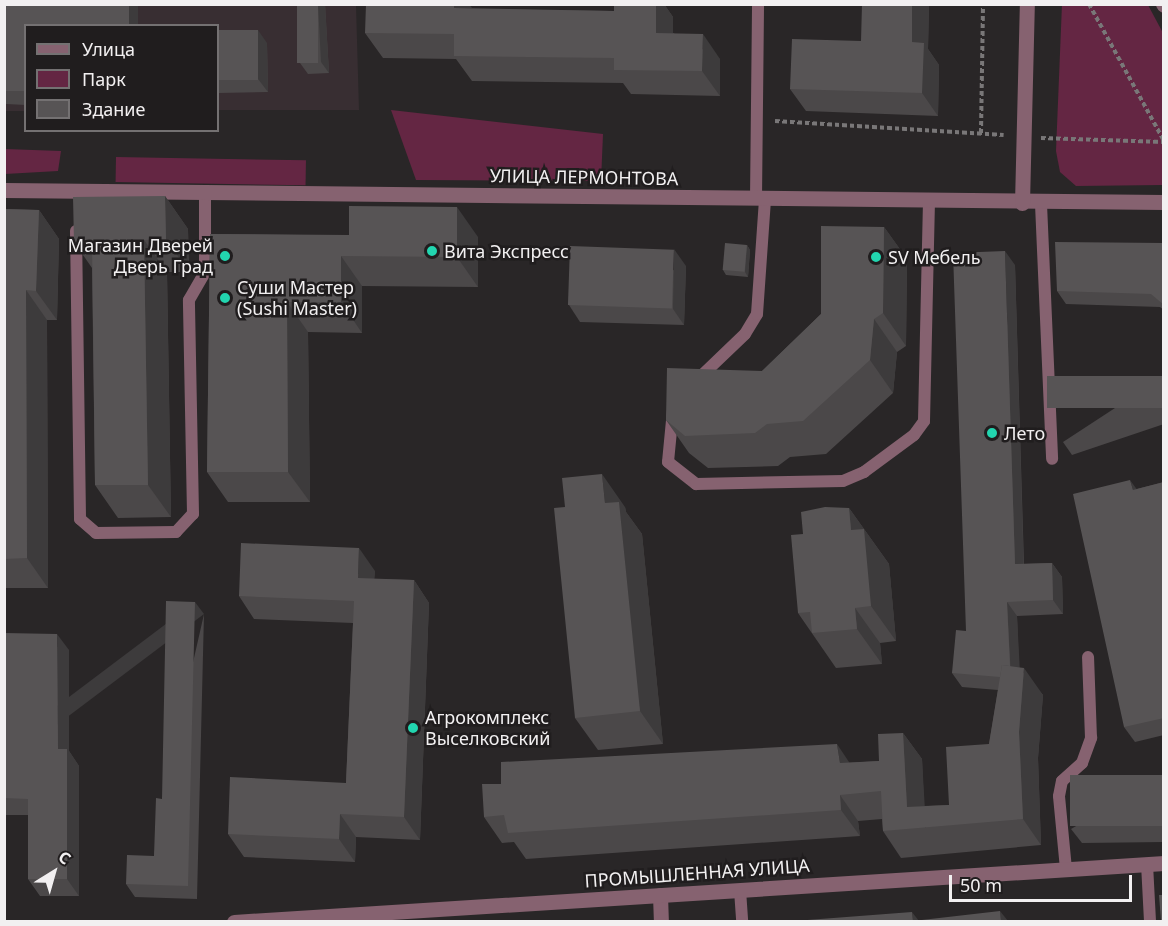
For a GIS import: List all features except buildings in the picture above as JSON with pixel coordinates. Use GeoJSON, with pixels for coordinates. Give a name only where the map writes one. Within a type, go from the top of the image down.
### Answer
{"type":"FeatureCollection","features":[{"type":"Feature","properties":{"kind":"street"},"geometry":{"type":"LineString","coordinates":[[1022,203],[1027,4]]}},
{"type":"Feature","properties":{"kind":"street","name":"УЛИЦА ЛЕРМОНТОВА"},"geometry":{"type":"LineString","coordinates":[[4,190],[76,202],[205,192],[1041,204],[1164,202]]}},
{"type":"Feature","properties":{"kind":"street","name":"ПРОМЫШЛЕННАЯ УЛИЦА"},"geometry":{"type":"LineString","coordinates":[[234,921],[396,916],[660,895],[1164,863]]}},
{"type":"Feature","properties":{"kind":"street"},"geometry":{"type":"LineString","coordinates":[[660,895],[661,921]]}},
{"type":"Feature","properties":{"kind":"lane"},"geometry":{"type":"LineString","coordinates":[[758,4],[757,120],[761,199],[757,314],[746,334],[685,392],[668,417],[668,462],[696,484],[843,481],[864,472],[914,435],[924,421],[929,201]]}},
{"type":"Feature","properties":{"kind":"lane"},"geometry":{"type":"LineString","coordinates":[[76,202],[80,519],[96,533],[176,532],[193,514],[189,300],[205,272],[205,192]]}},
{"type":"Feature","properties":{"kind":"lane"},"geometry":{"type":"LineString","coordinates":[[1041,204],[1052,459]]}},
{"type":"Feature","properties":{"kind":"lane"},"geometry":{"type":"LineString","coordinates":[[1066,870],[1059,796],[1062,781],[1082,763],[1091,738],[1088,657]]}},
{"type":"Feature","properties":{"kind":"lane"},"geometry":{"type":"LineString","coordinates":[[1147,864],[1150,921]]}},
{"type":"Feature","properties":{"kind":"lane"},"geometry":{"type":"LineString","coordinates":[[740,890],[742,921]]}},
{"type":"Feature","properties":{"kind":"path"},"geometry":{"type":"LineString","coordinates":[[981,133],[983,4]]}},
{"type":"Feature","properties":{"kind":"path"},"geometry":{"type":"LineString","coordinates":[[1089,4],[1164,142]]}},
{"type":"Feature","properties":{"kind":"path"},"geometry":{"type":"LineString","coordinates":[[757,120],[1024,137],[1164,142]]}},
{"type":"Feature","properties":{"kind":"shaded area"},"geometry":{"type":"Polygon","coordinates":[[[4,5],[356,5],[359,110],[219,110],[219,24],[24,24],[24,111],[5,111],[4,5]]]}},
{"type":"Feature","properties":{"kind":"green space"},"geometry":{"type":"Polygon","coordinates":[[[1062,4],[1148,5],[1163,33],[1163,185],[1076,186],[1060,172],[1056,151],[1062,4]]]}},
{"type":"Feature","properties":{"kind":"green space"},"geometry":{"type":"Polygon","coordinates":[[[391,110],[603,134],[601,181],[416,180],[391,110]]]}},
{"type":"Feature","properties":{"kind":"green space"},"geometry":{"type":"Polygon","coordinates":[[[5,149],[61,151],[58,171],[5,174],[5,149]]]}},
{"type":"Feature","properties":{"kind":"green space"},"geometry":{"type":"Polygon","coordinates":[[[116,157],[306,160],[306,185],[116,182],[116,157]]]}},
{"type":"Feature","properties":{"kind":"place","name":"Вита Экспресс"},"geometry":{"type":"Point","coordinates":[432,251]}},
{"type":"Feature","properties":{"kind":"place","name":"Магазин Дверей Дверь Град"},"geometry":{"type":"Point","coordinates":[225,256]}},
{"type":"Feature","properties":{"kind":"place","name":"SV Мебель"},"geometry":{"type":"Point","coordinates":[876,257]}},
{"type":"Feature","properties":{"kind":"place","name":"Суши Мастер (Sushi Master)"},"geometry":{"type":"Point","coordinates":[225,298]}},
{"type":"Feature","properties":{"kind":"place","name":"Лето"},"geometry":{"type":"Point","coordinates":[992,433]}},
{"type":"Feature","properties":{"kind":"place","name":"Агрокомплекс Выселковский"},"geometry":{"type":"Point","coordinates":[413,728]}}]}
